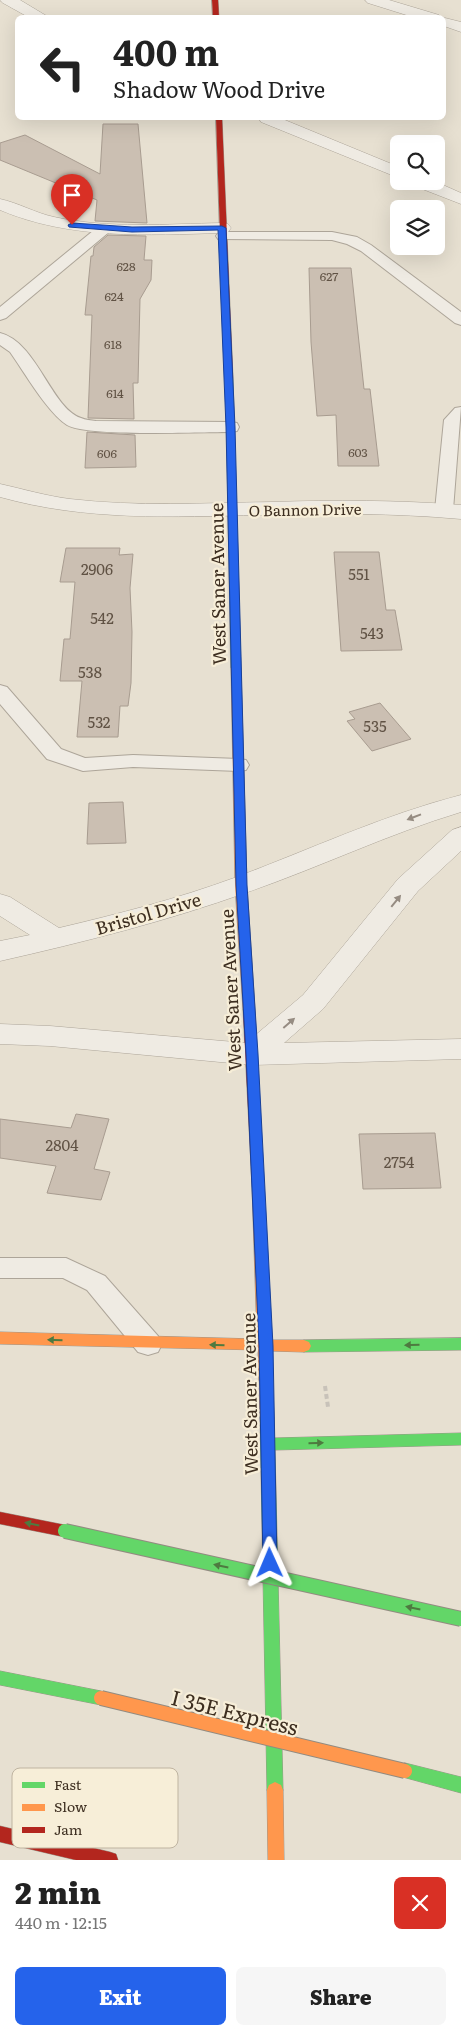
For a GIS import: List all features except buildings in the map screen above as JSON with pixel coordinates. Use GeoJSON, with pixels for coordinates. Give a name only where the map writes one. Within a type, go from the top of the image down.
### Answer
{"type":"FeatureCollection","features":[{"type":"Feature","properties":{"kind":"main road"},"geometry":{"type":"LineString","coordinates":[[215,0],[216,15]]}},
{"type":"Feature","properties":{"kind":"main road","name":"West Saner Avenue"},"geometry":{"type":"LineString","coordinates":[[219,120],[231,427],[241,885],[252,1054],[266,1346],[276,1860]]}},
{"type":"Feature","properties":{"kind":"main road"},"geometry":{"type":"LineString","coordinates":[[0,1338],[148,1344],[266,1346],[461,1344]]}},
{"type":"Feature","properties":{"kind":"main road"},"geometry":{"type":"LineString","coordinates":[[268,1444],[461,1439]]}},
{"type":"Feature","properties":{"kind":"main road"},"geometry":{"type":"LineString","coordinates":[[0,1518],[461,1619]]}},
{"type":"Feature","properties":{"kind":"main road","name":"I 35E Express"},"geometry":{"type":"LineString","coordinates":[[0,1678],[101,1698],[461,1785]]}},
{"type":"Feature","properties":{"kind":"main road"},"geometry":{"type":"LineString","coordinates":[[60,1848],[110,1860]]}},
{"type":"Feature","properties":{"kind":"street"},"geometry":{"type":"LineString","coordinates":[[8,0],[38,15]]}},
{"type":"Feature","properties":{"kind":"street"},"geometry":{"type":"LineString","coordinates":[[373,0],[424,15]]}},
{"type":"Feature","properties":{"kind":"street"},"geometry":{"type":"LineString","coordinates":[[446,22],[461,27]]}},
{"type":"Feature","properties":{"kind":"street"},"geometry":{"type":"LineString","coordinates":[[272,120],[390,169]]}},
{"type":"Feature","properties":{"kind":"street"},"geometry":{"type":"LineString","coordinates":[[440,190],[461,199]]}},
{"type":"Feature","properties":{"kind":"street"},"geometry":{"type":"LineString","coordinates":[[0,204],[44,219],[72,225],[104,229],[222,232]]}},
{"type":"Feature","properties":{"kind":"street","name":"O Bannon Drive"},"geometry":{"type":"LineString","coordinates":[[0,490],[59,505],[116,510],[384,508],[452,511]]}},
{"type":"Feature","properties":{"kind":"street","name":"Bristol Drive"},"geometry":{"type":"LineString","coordinates":[[0,951],[56,939],[171,909],[241,885],[426,813],[461,803]]}},
{"type":"Feature","properties":{"kind":"street"},"geometry":{"type":"LineString","coordinates":[[252,1054],[313,1002],[408,885],[461,836]]}},
{"type":"Feature","properties":{"kind":"street"},"geometry":{"type":"LineString","coordinates":[[0,903],[56,939]]}},
{"type":"Feature","properties":{"kind":"street"},"geometry":{"type":"LineString","coordinates":[[0,1034],[50,1036],[252,1054],[461,1050]]}},
{"type":"Feature","properties":{"kind":"lane"},"geometry":{"type":"LineString","coordinates":[[0,315],[104,229]]}},
{"type":"Feature","properties":{"kind":"lane"},"geometry":{"type":"LineString","coordinates":[[222,232],[332,236],[352,240],[366,248],[461,320]]}},
{"type":"Feature","properties":{"kind":"lane"},"geometry":{"type":"LineString","coordinates":[[0,338],[16,349],[60,411],[74,422],[96,426],[231,427]]}},
{"type":"Feature","properties":{"kind":"lane"},"geometry":{"type":"LineString","coordinates":[[452,511],[452,420],[461,412]]}},
{"type":"Feature","properties":{"kind":"lane"},"geometry":{"type":"LineString","coordinates":[[0,691],[54,754],[84,765],[133,761],[239,764]]}},
{"type":"Feature","properties":{"kind":"lane"},"geometry":{"type":"LineString","coordinates":[[0,1268],[66,1268],[96,1282],[148,1344]]}},
{"type":"Feature","properties":{"kind":"path"},"geometry":{"type":"LineString","coordinates":[[325,1386],[329,1413]]}},
{"type":"Feature","properties":{"kind":"traffic: fast"},"geometry":{"type":"LineString","coordinates":[[229,378],[236,668]]}},
{"type":"Feature","properties":{"kind":"traffic: fast"},"geometry":{"type":"LineString","coordinates":[[304,1346],[461,1344]]}},
{"type":"Feature","properties":{"kind":"traffic: fast"},"geometry":{"type":"LineString","coordinates":[[267,1418],[275,1790]]}},
{"type":"Feature","properties":{"kind":"traffic: fast"},"geometry":{"type":"LineString","coordinates":[[268,1444],[461,1439]]}},
{"type":"Feature","properties":{"kind":"traffic: fast"},"geometry":{"type":"LineString","coordinates":[[65,1531],[461,1619]]}},
{"type":"Feature","properties":{"kind":"traffic: fast"},"geometry":{"type":"LineString","coordinates":[[0,1678],[101,1698]]}},
{"type":"Feature","properties":{"kind":"traffic: fast"},"geometry":{"type":"LineString","coordinates":[[405,1771],[461,1785]]}},
{"type":"Feature","properties":{"kind":"traffic: slow"},"geometry":{"type":"LineString","coordinates":[[236,668],[241,885],[249,1010]]}},
{"type":"Feature","properties":{"kind":"traffic: slow"},"geometry":{"type":"LineString","coordinates":[[258,1186],[267,1418]]}},
{"type":"Feature","properties":{"kind":"traffic: slow"},"geometry":{"type":"LineString","coordinates":[[0,1338],[304,1346]]}},
{"type":"Feature","properties":{"kind":"traffic: slow"},"geometry":{"type":"LineString","coordinates":[[101,1698],[405,1771]]}},
{"type":"Feature","properties":{"kind":"traffic: slow"},"geometry":{"type":"LineString","coordinates":[[275,1790],[276,1860]]}},
{"type":"Feature","properties":{"kind":"traffic: jam"},"geometry":{"type":"LineString","coordinates":[[215,0],[216,15]]}},
{"type":"Feature","properties":{"kind":"traffic: jam"},"geometry":{"type":"LineString","coordinates":[[219,120],[229,378]]}},
{"type":"Feature","properties":{"kind":"traffic: jam"},"geometry":{"type":"LineString","coordinates":[[249,1010],[258,1186]]}},
{"type":"Feature","properties":{"kind":"traffic: jam"},"geometry":{"type":"LineString","coordinates":[[0,1518],[65,1531]]}},
{"type":"Feature","properties":{"kind":"traffic: jam"},"geometry":{"type":"LineString","coordinates":[[0,1834],[12,1837]]}},
{"type":"Feature","properties":{"kind":"traffic: jam"},"geometry":{"type":"LineString","coordinates":[[59,1848],[110,1860]]}},
{"type":"Feature","properties":{"kind":"route"},"geometry":{"type":"LineString","coordinates":[[72,225],[132,230],[222,228],[234,529],[241,885],[252,1054],[266,1346],[270,1563]]}}]}
